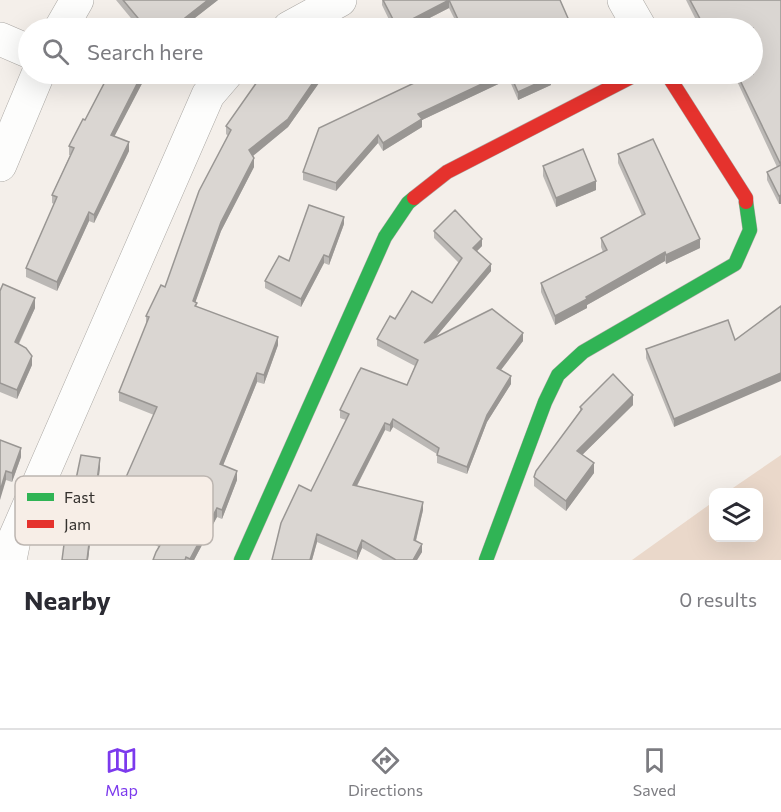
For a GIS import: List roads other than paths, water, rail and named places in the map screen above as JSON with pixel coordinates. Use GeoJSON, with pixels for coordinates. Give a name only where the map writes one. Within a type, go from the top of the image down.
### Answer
{"type":"FeatureCollection","features":[{"type":"Feature","properties":{"kind":"street"},"geometry":{"type":"LineString","coordinates":[[67,18],[77,0]]}},
{"type":"Feature","properties":{"kind":"street"},"geometry":{"type":"LineString","coordinates":[[307,18],[340,0]]}},
{"type":"Feature","properties":{"kind":"street"},"geometry":{"type":"LineString","coordinates":[[624,0],[634,18]]}},
{"type":"Feature","properties":{"kind":"street"},"geometry":{"type":"LineString","coordinates":[[0,39],[18,47]]}},
{"type":"Feature","properties":{"kind":"street"},"geometry":{"type":"LineString","coordinates":[[0,165],[34,84]]}},
{"type":"Feature","properties":{"kind":"street"},"geometry":{"type":"LineString","coordinates":[[42,476],[208,95],[217,84]]}},
{"type":"Feature","properties":{"kind":"street"},"geometry":{"type":"LineString","coordinates":[[241,560],[385,237],[408,203],[447,172],[618,84]]}},
{"type":"Feature","properties":{"kind":"street"},"geometry":{"type":"LineString","coordinates":[[486,560],[545,402],[558,375],[583,352],[735,264],[750,230],[746,198],[673,84]]}},
{"type":"Feature","properties":{"kind":"street"},"geometry":{"type":"LineString","coordinates":[[10,560],[15,538]]}}]}
